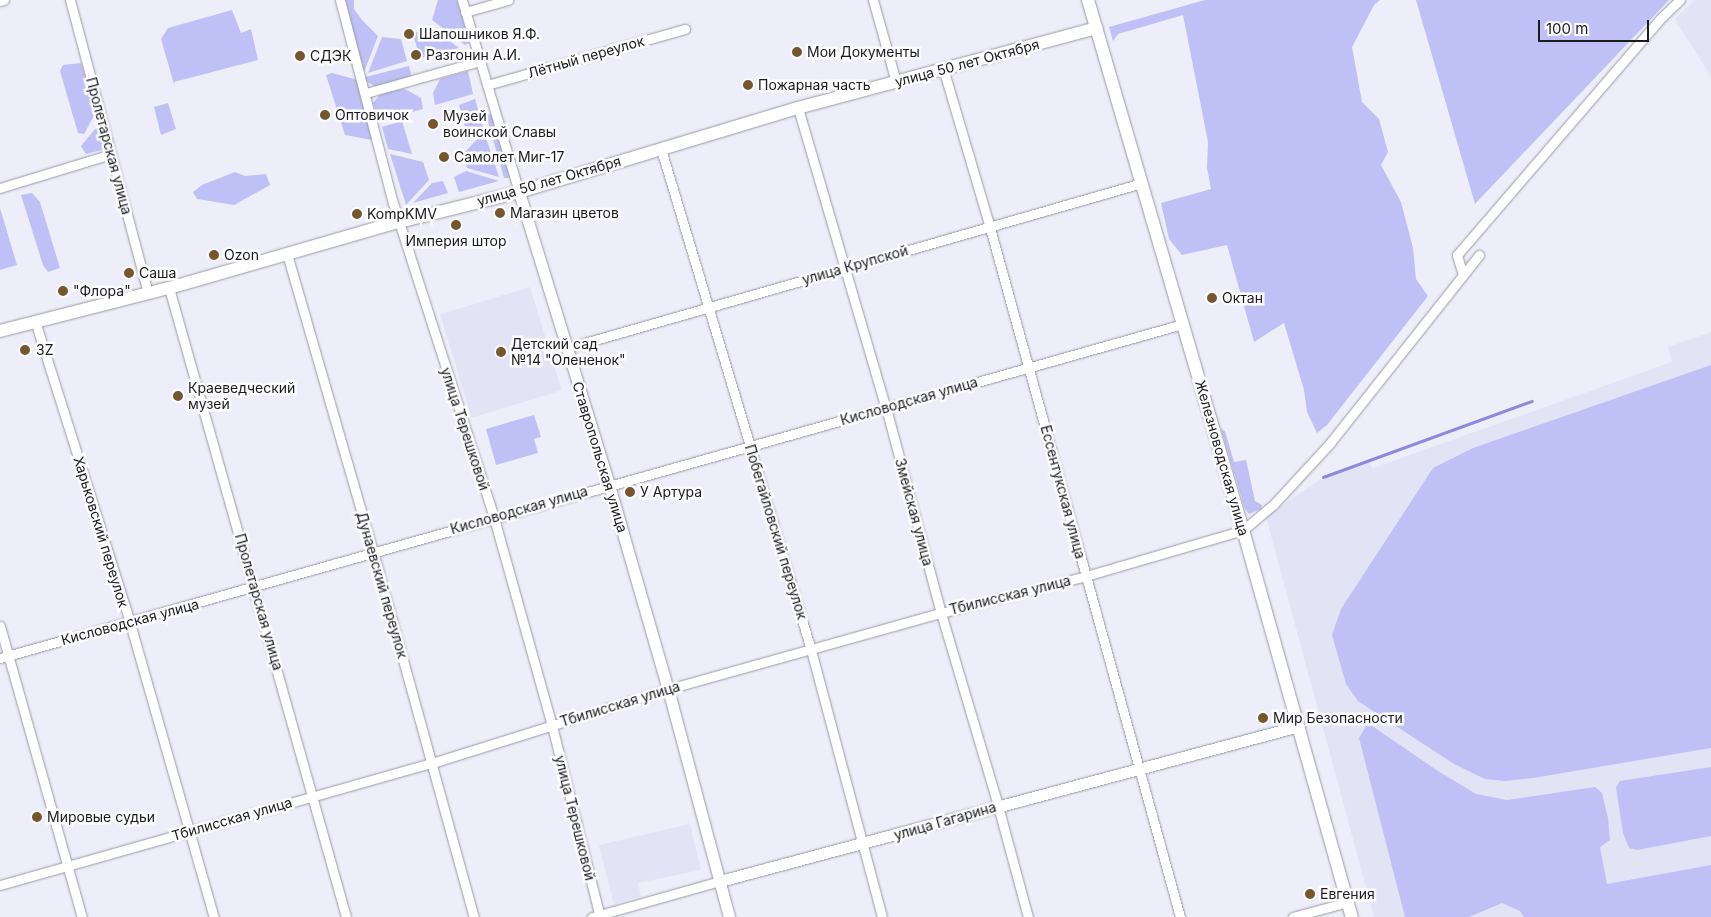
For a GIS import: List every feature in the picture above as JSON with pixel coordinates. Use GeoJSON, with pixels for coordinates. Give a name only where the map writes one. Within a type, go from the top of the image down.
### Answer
{"type":"FeatureCollection","features":[{"type":"Feature","properties":{"kind":"main road","name":"Железноводская улица"},"geometry":{"type":"LineString","coordinates":[[1088,0],[1243,530],[1352,917]]}},
{"type":"Feature","properties":{"kind":"main road","name":"улица 50 лет Октября"},"geometry":{"type":"LineString","coordinates":[[0,331],[169,288],[400,222],[519,192],[798,108],[1096,28]]}},
{"type":"Feature","properties":{"kind":"street"},"geometry":{"type":"LineString","coordinates":[[0,1],[4,0]]}},
{"type":"Feature","properties":{"kind":"street","name":"Пролетарская улица"},"geometry":{"type":"LineString","coordinates":[[70,0],[148,293]]}},
{"type":"Feature","properties":{"kind":"street","name":"улица Терешковой"},"geometry":{"type":"LineString","coordinates":[[340,0],[366,93],[378,149],[494,518],[552,726],[597,916]]}},
{"type":"Feature","properties":{"kind":"street","name":"Ставропольская улица"},"geometry":{"type":"LineString","coordinates":[[462,0],[609,485],[668,689],[729,917]]}},
{"type":"Feature","properties":{"kind":"street"},"geometry":{"type":"LineString","coordinates":[[465,12],[508,0]]}},
{"type":"Feature","properties":{"kind":"street"},"geometry":{"type":"LineString","coordinates":[[873,0],[896,82]]}},
{"type":"Feature","properties":{"kind":"street"},"geometry":{"type":"LineString","coordinates":[[1463,275],[1457,255],[1660,20],[1680,0]]}},
{"type":"Feature","properties":{"kind":"street","name":"Лётный переулок"},"geometry":{"type":"LineString","coordinates":[[487,85],[685,30]]}},
{"type":"Feature","properties":{"kind":"street"},"geometry":{"type":"LineString","coordinates":[[366,93],[480,61]]}},
{"type":"Feature","properties":{"kind":"street","name":"Ессентукская улица"},"geometry":{"type":"LineString","coordinates":[[943,68],[990,228],[1180,917]]}},
{"type":"Feature","properties":{"kind":"street","name":"Змейская улица"},"geometry":{"type":"LineString","coordinates":[[798,108],[886,408],[941,613],[998,806],[1028,917]]}},
{"type":"Feature","properties":{"kind":"street","name":"Побегайловский переулок"},"geometry":{"type":"LineString","coordinates":[[661,149],[811,650],[882,917]]}},
{"type":"Feature","properties":{"kind":"street"},"geometry":{"type":"LineString","coordinates":[[0,188],[111,154]]}},
{"type":"Feature","properties":{"kind":"street","name":"улица Крупской"},"geometry":{"type":"LineString","coordinates":[[567,348],[1142,183]]}},
{"type":"Feature","properties":{"kind":"street","name":"Дунаевский переулок"},"geometry":{"type":"LineString","coordinates":[[287,254],[373,551],[474,917]]}},
{"type":"Feature","properties":{"kind":"street"},"geometry":{"type":"LineString","coordinates":[[1243,530],[1274,504],[1330,443],[1478,255]]}},
{"type":"Feature","properties":{"kind":"street","name":"Пролетарская улица"},"geometry":{"type":"LineString","coordinates":[[169,288],[255,588],[346,917]]}},
{"type":"Feature","properties":{"kind":"street","name":"Харьковский переулок"},"geometry":{"type":"LineString","coordinates":[[35,321],[130,623],[214,917]]}},
{"type":"Feature","properties":{"kind":"street","name":"Кисловодская улица"},"geometry":{"type":"LineString","coordinates":[[4,657],[255,588],[373,551],[1183,324]]}},
{"type":"Feature","properties":{"kind":"street","name":"Тбилисская улица"},"geometry":{"type":"LineString","coordinates":[[0,885],[432,763],[668,689],[941,613],[1086,576],[1243,530]]}},
{"type":"Feature","properties":{"kind":"street"},"geometry":{"type":"LineString","coordinates":[[0,626],[4,657],[82,917]]}},
{"type":"Feature","properties":{"kind":"street","name":"улица Гагарина"},"geometry":{"type":"LineString","coordinates":[[597,916],[720,881],[1299,726]]}},
{"type":"Feature","properties":{"kind":"street"},"geometry":{"type":"LineString","coordinates":[[1294,917],[1348,902]]}},
{"type":"Feature","properties":{"kind":"shaded area"},"geometry":{"type":"Polygon","coordinates":[[[344,0],[354,0],[354,9],[378,36],[364,72],[344,0]]]}},
{"type":"Feature","properties":{"kind":"shaded area"},"geometry":{"type":"Polygon","coordinates":[[[438,0],[457,0],[470,43],[465,45],[432,20],[438,0]]]}},
{"type":"Feature","properties":{"kind":"shaded area"},"geometry":{"type":"Polygon","coordinates":[[[1205,0],[1380,0],[1374,5],[1352,47],[1362,102],[1379,119],[1388,152],[1381,165],[1401,202],[1413,248],[1416,279],[1428,296],[1327,425],[1317,433],[1307,412],[1304,390],[1284,323],[1254,342],[1227,245],[1182,255],[1169,239],[1161,203],[1211,189],[1207,168],[1208,142],[1183,15],[1118,34],[1113,41],[1109,27],[1205,0]]]}},
{"type":"Feature","properties":{"kind":"shaded area"},"geometry":{"type":"Polygon","coordinates":[[[1416,0],[1669,0],[1475,204],[1416,0]]]}},
{"type":"Feature","properties":{"kind":"shaded area"},"geometry":{"type":"Polygon","coordinates":[[[1694,0],[1711,0],[1711,77],[1675,19],[1694,0]]]}},
{"type":"Feature","properties":{"kind":"shaded area"},"geometry":{"type":"Polygon","coordinates":[[[232,10],[241,33],[251,29],[258,60],[174,82],[175,88],[161,39],[168,28],[232,10]]]}},
{"type":"Feature","properties":{"kind":"shaded area"},"geometry":{"type":"Polygon","coordinates":[[[429,25],[459,48],[420,58],[413,34],[429,25]]]}},
{"type":"Feature","properties":{"kind":"shaded area"},"geometry":{"type":"Polygon","coordinates":[[[382,37],[401,39],[407,61],[368,73],[382,37]]]}},
{"type":"Feature","properties":{"kind":"shaded area"},"geometry":{"type":"Polygon","coordinates":[[[81,63],[96,112],[84,134],[78,133],[60,71],[63,65],[81,63]]]}},
{"type":"Feature","properties":{"kind":"shaded area"},"geometry":{"type":"Polygon","coordinates":[[[409,66],[412,78],[378,88],[367,82],[365,77],[409,66]]]}},
{"type":"Feature","properties":{"kind":"shaded area"},"geometry":{"type":"Polygon","coordinates":[[[468,71],[473,94],[435,105],[433,93],[440,79],[468,71]]]}},
{"type":"Feature","properties":{"kind":"shaded area"},"geometry":{"type":"Polygon","coordinates":[[[332,73],[358,80],[372,140],[345,135],[326,75],[332,73]]]}},
{"type":"Feature","properties":{"kind":"shaded area"},"geometry":{"type":"Polygon","coordinates":[[[405,89],[421,98],[423,109],[380,121],[373,103],[381,93],[405,89]]]}},
{"type":"Feature","properties":{"kind":"shaded area"},"geometry":{"type":"Polygon","coordinates":[[[475,99],[483,127],[469,141],[459,105],[475,99]]]}},
{"type":"Feature","properties":{"kind":"shaded area"},"geometry":{"type":"Polygon","coordinates":[[[168,103],[176,129],[161,135],[154,107],[168,103]]]}},
{"type":"Feature","properties":{"kind":"shaded area"},"geometry":{"type":"Polygon","coordinates":[[[491,114],[510,178],[504,178],[486,115],[491,114]]]}},
{"type":"Feature","properties":{"kind":"shaded area"},"geometry":{"type":"Polygon","coordinates":[[[402,121],[412,154],[388,149],[382,127],[402,121]]]}},
{"type":"Feature","properties":{"kind":"shaded area"},"geometry":{"type":"Polygon","coordinates":[[[100,128],[106,149],[86,154],[81,146],[95,129],[100,128]]]}},
{"type":"Feature","properties":{"kind":"shaded area"},"geometry":{"type":"Polygon","coordinates":[[[484,132],[499,177],[467,168],[463,154],[484,132]]]}},
{"type":"Feature","properties":{"kind":"shaded area"},"geometry":{"type":"Polygon","coordinates":[[[390,154],[423,162],[429,180],[406,205],[390,154]]]}},
{"type":"Feature","properties":{"kind":"shaded area"},"geometry":{"type":"Polygon","coordinates":[[[466,171],[499,181],[459,192],[454,177],[466,171]]]}},
{"type":"Feature","properties":{"kind":"shaded area"},"geometry":{"type":"Polygon","coordinates":[[[235,172],[245,176],[266,174],[270,185],[234,205],[197,199],[193,192],[202,185],[235,172]]]}},
{"type":"Feature","properties":{"kind":"shaded area"},"geometry":{"type":"Polygon","coordinates":[[[443,181],[448,193],[413,203],[432,183],[443,181]]]}},
{"type":"Feature","properties":{"kind":"shaded area"},"geometry":{"type":"Polygon","coordinates":[[[32,193],[40,202],[60,268],[48,272],[43,265],[21,195],[32,193]]]}},
{"type":"Feature","properties":{"kind":"shaded area"},"geometry":{"type":"Polygon","coordinates":[[[0,208],[17,265],[0,270],[0,208]]]}},
{"type":"Feature","properties":{"kind":"shaded area","name":"Детский сад №14 \"Олененок\""},"geometry":{"type":"Polygon","coordinates":[[[530,287],[562,390],[472,418],[440,314],[530,287]]]}},
{"type":"Feature","properties":{"kind":"shaded area"},"geometry":{"type":"Polygon","coordinates":[[[1711,332],[1711,917],[1374,917],[1266,517],[1319,480],[1369,462],[1373,468],[1672,362],[1668,347],[1711,332]]]}},
{"type":"Feature","properties":{"kind":"shaded area"},"geometry":{"type":"Polygon","coordinates":[[[1711,365],[1711,748],[1533,778],[1505,781],[1485,779],[1454,764],[1358,701],[1346,684],[1332,635],[1341,609],[1433,468],[1473,448],[1711,365]]]}},
{"type":"Feature","properties":{"kind":"shaded area"},"geometry":{"type":"Polygon","coordinates":[[[534,415],[541,437],[534,439],[538,453],[496,465],[486,429],[534,415]]]}},
{"type":"Feature","properties":{"kind":"shaded area"},"geometry":{"type":"Polygon","coordinates":[[[1221,429],[1225,431],[1234,462],[1246,460],[1255,501],[1262,505],[1261,509],[1249,514],[1245,509],[1221,429]]]}},
{"type":"Feature","properties":{"kind":"shaded area"},"geometry":{"type":"Polygon","coordinates":[[[1366,726],[1372,726],[1438,771],[1476,794],[1507,800],[1595,787],[1602,793],[1608,818],[1610,840],[1600,847],[1607,884],[1711,865],[1711,917],[1524,917],[1520,911],[1502,903],[1469,917],[1405,917],[1359,738],[1366,726]]]}},
{"type":"Feature","properties":{"kind":"shaded area"},"geometry":{"type":"Polygon","coordinates":[[[1711,767],[1711,836],[1637,850],[1629,848],[1623,833],[1616,787],[1620,781],[1711,767]]]}},
{"type":"Feature","properties":{"kind":"shaded area"},"geometry":{"type":"Polygon","coordinates":[[[690,824],[701,870],[638,883],[641,896],[614,904],[599,845],[690,824]]]}},
{"type":"Feature","properties":{"kind":"waterway"},"geometry":{"type":"LineString","coordinates":[[1323,477],[1532,401]]}},
{"type":"Feature","properties":{"kind":"place","name":"Шапошников Я.Ф."},"geometry":{"type":"Point","coordinates":[409,34]}},
{"type":"Feature","properties":{"kind":"place","name":"Мои Документы"},"geometry":{"type":"Point","coordinates":[797,52]}},
{"type":"Feature","properties":{"kind":"place","name":"Разгонин А.И."},"geometry":{"type":"Point","coordinates":[416,55]}},
{"type":"Feature","properties":{"kind":"place","name":"СДЭК"},"geometry":{"type":"Point","coordinates":[300,56]}},
{"type":"Feature","properties":{"kind":"place","name":"Пожарная часть"},"geometry":{"type":"Point","coordinates":[748,85]}},
{"type":"Feature","properties":{"kind":"place","name":"Оптовичок"},"geometry":{"type":"Point","coordinates":[325,115]}},
{"type":"Feature","properties":{"kind":"place","name":"Музей воинской Славы"},"geometry":{"type":"Point","coordinates":[433,124]}},
{"type":"Feature","properties":{"kind":"place","name":"Самолет Миг-17"},"geometry":{"type":"Point","coordinates":[444,157]}},
{"type":"Feature","properties":{"kind":"place","name":"Магазин цветов"},"geometry":{"type":"Point","coordinates":[500,213]}},
{"type":"Feature","properties":{"kind":"place","name":"KompKMV"},"geometry":{"type":"Point","coordinates":[357,214]}},
{"type":"Feature","properties":{"kind":"place","name":"Империя штор"},"geometry":{"type":"Point","coordinates":[456,225]}},
{"type":"Feature","properties":{"kind":"place","name":"Ozon"},"geometry":{"type":"Point","coordinates":[214,255]}},
{"type":"Feature","properties":{"kind":"place","name":"Саша"},"geometry":{"type":"Point","coordinates":[129,273]}},
{"type":"Feature","properties":{"kind":"place","name":"\"Флора\""},"geometry":{"type":"Point","coordinates":[63,291]}},
{"type":"Feature","properties":{"kind":"place","name":"Октан"},"geometry":{"type":"Point","coordinates":[1212,298]}},
{"type":"Feature","properties":{"kind":"place","name":"3Z"},"geometry":{"type":"Point","coordinates":[25,350]}},
{"type":"Feature","properties":{"kind":"place","name":"Детский сад №14 \"Олененок\""},"geometry":{"type":"Point","coordinates":[501,352]}},
{"type":"Feature","properties":{"kind":"place","name":"Краеведческий музей"},"geometry":{"type":"Point","coordinates":[178,396]}},
{"type":"Feature","properties":{"kind":"place","name":"У Артура"},"geometry":{"type":"Point","coordinates":[630,492]}},
{"type":"Feature","properties":{"kind":"place","name":"Мир Безопасности"},"geometry":{"type":"Point","coordinates":[1263,718]}},
{"type":"Feature","properties":{"kind":"place","name":"Мировые судьи"},"geometry":{"type":"Point","coordinates":[37,817]}},
{"type":"Feature","properties":{"kind":"place","name":"Евгения"},"geometry":{"type":"Point","coordinates":[1310,894]}}]}
